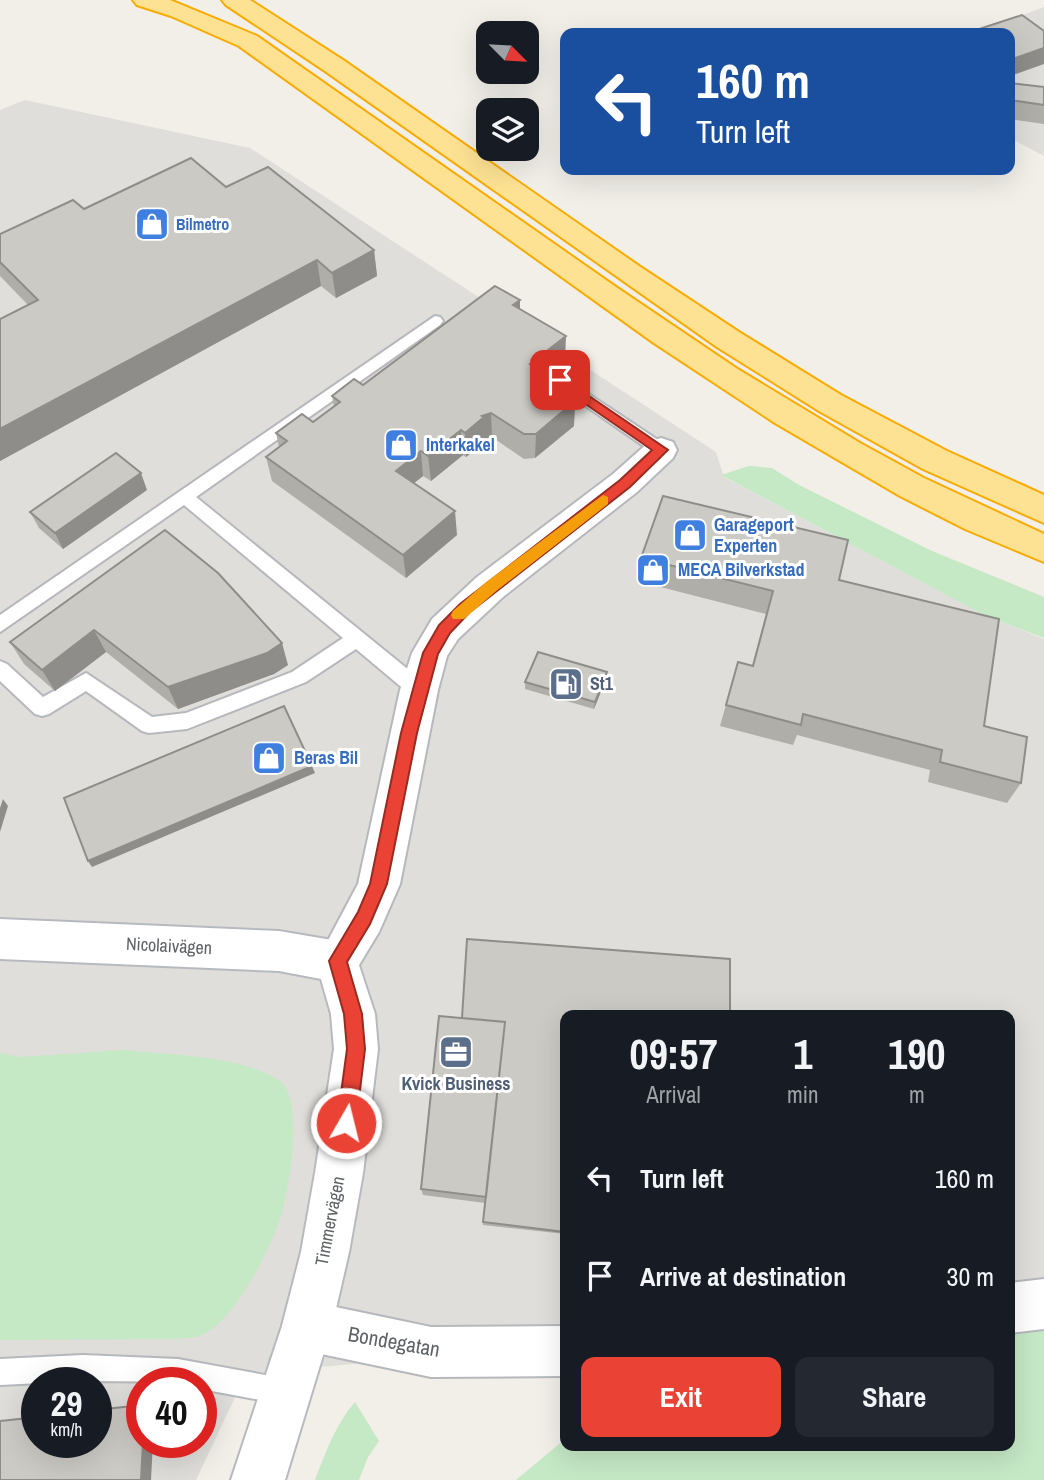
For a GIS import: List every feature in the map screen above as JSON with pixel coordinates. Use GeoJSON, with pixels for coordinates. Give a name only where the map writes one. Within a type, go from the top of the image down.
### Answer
{"type":"FeatureCollection","features":[{"type":"Feature","properties":{"kind":"highway"},"geometry":{"type":"LineString","coordinates":[[145,0],[180,11],[248,41],[642,321],[774,409],[922,493],[1044,549]]}},
{"type":"Feature","properties":{"kind":"highway"},"geometry":{"type":"LineString","coordinates":[[234,0],[700,320],[794,381],[935,460],[1044,510]]}},
{"type":"Feature","properties":{"kind":"street"},"geometry":{"type":"LineString","coordinates":[[338,961],[364,918],[379,884],[419,691],[430,653],[444,629],[465,608],[625,483],[661,450]]}},
{"type":"Feature","properties":{"kind":"street","name":"Nicolaivägen"},"geometry":{"type":"LineString","coordinates":[[0,939],[279,951],[338,961]]}},
{"type":"Feature","properties":{"kind":"street","name":"Timmervägen"},"geometry":{"type":"LineString","coordinates":[[258,1480],[307,1326],[337,1186],[356,1049],[353,1014],[338,961]]}},
{"type":"Feature","properties":{"kind":"street"},"geometry":{"type":"LineString","coordinates":[[1015,1307],[1044,1304]]}},
{"type":"Feature","properties":{"kind":"street","name":"Bondegatan"},"geometry":{"type":"LineString","coordinates":[[307,1326],[431,1352],[560,1351]]}},
{"type":"Feature","properties":{"kind":"lane"},"geometry":{"type":"LineString","coordinates":[[0,625],[435,321]]}},
{"type":"Feature","properties":{"kind":"lane"},"geometry":{"type":"LineString","coordinates":[[560,380],[661,450]]}},
{"type":"Feature","properties":{"kind":"lane"},"geometry":{"type":"LineString","coordinates":[[184,496],[419,691]]}},
{"type":"Feature","properties":{"kind":"lane"},"geometry":{"type":"LineString","coordinates":[[0,669],[42,708],[86,681],[149,725],[187,722],[299,677],[356,639]]}},
{"type":"Feature","properties":{"kind":"lane"},"geometry":{"type":"LineString","coordinates":[[0,1371],[83,1368],[178,1372],[287,1391]]}},
{"type":"Feature","properties":{"kind":"shaded area"},"geometry":{"type":"Polygon","coordinates":[[[1044,7],[1044,156],[1015,141],[1015,28],[989,28],[1044,7]]]}},
{"type":"Feature","properties":{"kind":"shaded area"},"geometry":{"type":"Polygon","coordinates":[[[25,100],[250,148],[716,452],[724,477],[989,617],[1044,639],[1044,1299],[1015,1302],[1015,1010],[560,1010],[560,1344],[246,1374],[217,1435],[217,1367],[126,1367],[126,1458],[206,1458],[196,1480],[0,1480],[0,110],[25,100]]]}},
{"type":"Feature","properties":{"kind":"green space"},"geometry":{"type":"Polygon","coordinates":[[[749,466],[772,468],[799,485],[932,551],[1044,597],[1044,638],[986,616],[721,475],[749,466]]]}},
{"type":"Feature","properties":{"kind":"green space"},"geometry":{"type":"Polygon","coordinates":[[[124,1050],[226,1061],[265,1072],[280,1081],[288,1092],[292,1109],[292,1153],[281,1217],[271,1242],[237,1302],[226,1316],[201,1335],[178,1339],[0,1340],[0,1053],[20,1057],[124,1050]]]}},
{"type":"Feature","properties":{"kind":"green space"},"geometry":{"type":"Polygon","coordinates":[[[1044,1325],[1044,1480],[516,1480],[560,1443],[560,1451],[1015,1451],[1015,1328],[1044,1325]]]}},
{"type":"Feature","properties":{"kind":"green space"},"geometry":{"type":"Polygon","coordinates":[[[355,1402],[379,1441],[368,1457],[359,1480],[315,1480],[336,1429],[355,1402]]]}},
{"type":"Feature","properties":{"kind":"building"},"geometry":{"type":"Polygon","coordinates":[[[1022,15],[1044,31],[1044,48],[1015,58],[1015,28],[982,28],[1022,15]]]}},
{"type":"Feature","properties":{"kind":"building"},"geometry":{"type":"Polygon","coordinates":[[[1015,84],[1044,87],[1044,105],[1015,101],[1015,84]]]}},
{"type":"Feature","properties":{"kind":"building"},"geometry":{"type":"Polygon","coordinates":[[[191,158],[226,187],[268,167],[374,250],[332,273],[317,260],[0,429],[0,319],[38,300],[0,262],[0,234],[73,200],[84,209],[191,158]]]}},
{"type":"Feature","properties":{"kind":"building","name":"Interkakel"},"geometry":{"type":"Polygon","coordinates":[[[495,286],[520,300],[513,305],[566,336],[530,364],[540,369],[545,368],[575,386],[575,401],[536,434],[524,434],[491,413],[482,416],[484,417],[465,433],[461,430],[428,456],[421,451],[396,471],[455,511],[403,555],[266,457],[287,441],[276,433],[302,414],[313,422],[340,402],[332,396],[354,379],[363,385],[495,286]]]}},
{"type":"Feature","properties":{"kind":"building"},"geometry":{"type":"Polygon","coordinates":[[[116,453],[141,473],[55,533],[30,512],[116,453]]]}},
{"type":"Feature","properties":{"kind":"building"},"geometry":{"type":"Polygon","coordinates":[[[663,496],[848,540],[839,580],[999,619],[984,726],[1027,737],[1021,783],[940,762],[942,750],[803,714],[801,725],[726,705],[738,662],[753,666],[773,591],[641,558],[663,496]]]}},
{"type":"Feature","properties":{"kind":"building"},"geometry":{"type":"Polygon","coordinates":[[[165,530],[218,573],[282,643],[267,653],[168,687],[94,630],[42,670],[10,642],[165,530]]]}},
{"type":"Feature","properties":{"kind":"building","name":"St1"},"geometry":{"type":"Polygon","coordinates":[[[538,652],[607,672],[595,702],[525,682],[538,652]]]}},
{"type":"Feature","properties":{"kind":"building"},"geometry":{"type":"Polygon","coordinates":[[[284,706],[312,766],[88,861],[64,798],[284,706]]]}},
{"type":"Feature","properties":{"kind":"building"},"geometry":{"type":"Polygon","coordinates":[[[467,939],[730,959],[730,1010],[560,1010],[560,1231],[483,1222],[505,1022],[462,1018],[467,939]]]}},
{"type":"Feature","properties":{"kind":"building"},"geometry":{"type":"Polygon","coordinates":[[[439,1016],[505,1022],[486,1197],[421,1189],[439,1016]]]}},
{"type":"Feature","properties":{"kind":"building"},"geometry":{"type":"Polygon","coordinates":[[[126,1407],[126,1458],[142,1458],[141,1480],[0,1480],[0,1421],[21,1419],[21,1458],[112,1458],[112,1408],[126,1407]]]}},
{"type":"Feature","properties":{"kind":"slow traffic"},"geometry":{"type":"LineString","coordinates":[[459,615],[490,587],[528,561],[603,501]]}},
{"type":"Feature","properties":{"kind":"place","name":"Bilmetro"},"geometry":{"type":"Point","coordinates":[152,224]}},
{"type":"Feature","properties":{"kind":"place","name":"Interkakel"},"geometry":{"type":"Point","coordinates":[401,445]}},
{"type":"Feature","properties":{"kind":"place","name":"Garageport Experten"},"geometry":{"type":"Point","coordinates":[690,535]}},
{"type":"Feature","properties":{"kind":"place","name":"MECA Bilverkstad"},"geometry":{"type":"Point","coordinates":[653,570]}},
{"type":"Feature","properties":{"kind":"place","name":"St1"},"geometry":{"type":"Point","coordinates":[566,684]}},
{"type":"Feature","properties":{"kind":"place","name":"Beras Bil"},"geometry":{"type":"Point","coordinates":[269,758]}},
{"type":"Feature","properties":{"kind":"place","name":"Kvick Business"},"geometry":{"type":"Point","coordinates":[456,1052]}},
{"type":"Feature","properties":{"kind":"route"},"geometry":{"type":"LineString","coordinates":[[346,1123],[356,1049],[353,1014],[338,961],[364,918],[379,884],[409,733],[430,653],[444,629],[465,608],[625,483],[661,450],[560,380]]}}]}
